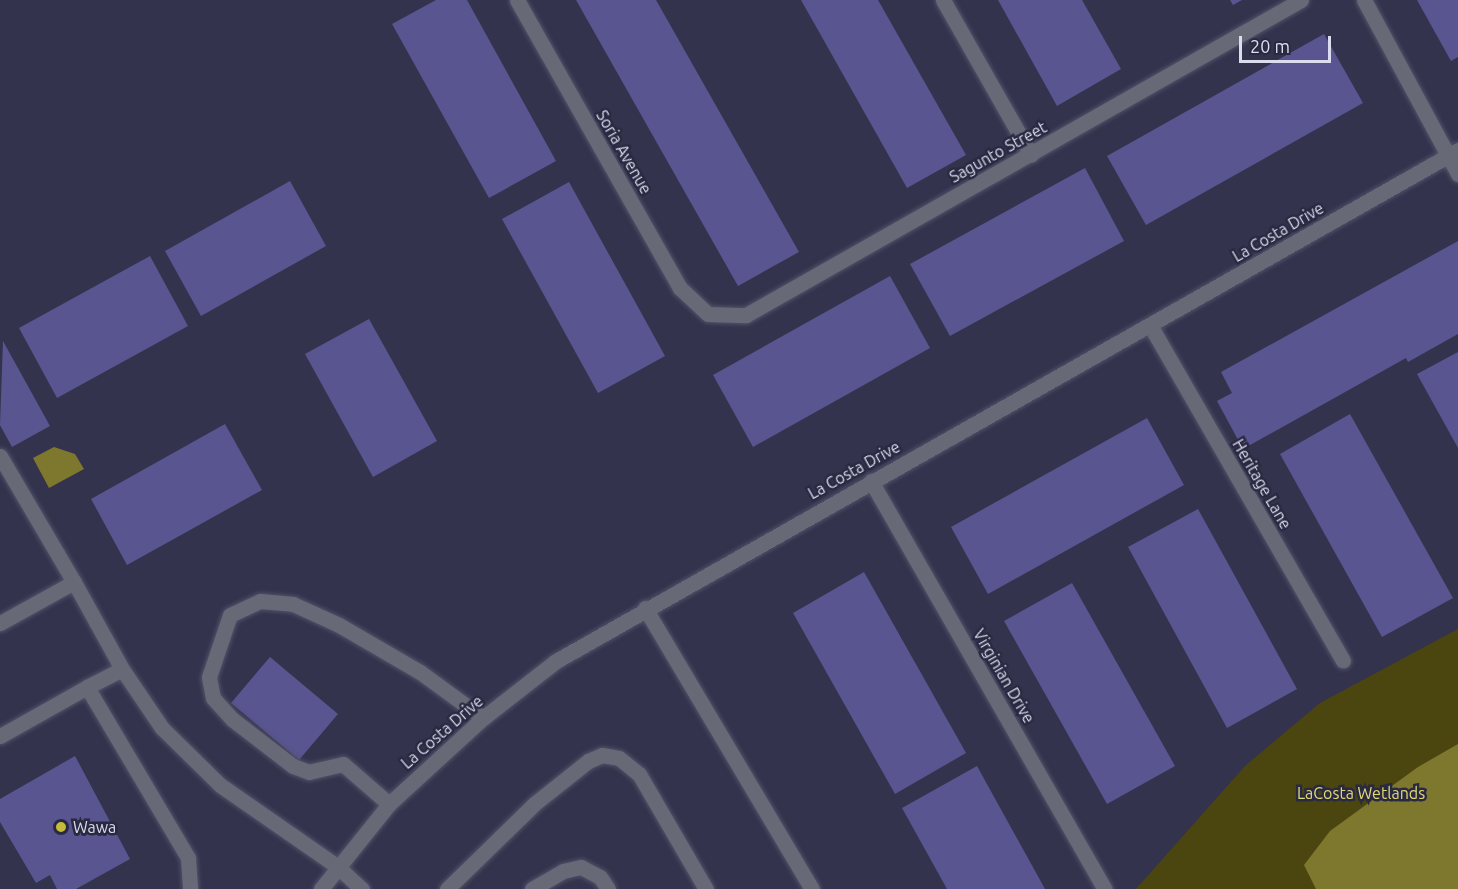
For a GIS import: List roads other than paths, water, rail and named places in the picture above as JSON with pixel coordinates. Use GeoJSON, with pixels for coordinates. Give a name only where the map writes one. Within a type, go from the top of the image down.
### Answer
{"type":"FeatureCollection","features":[{"type":"Feature","properties":{"kind":"street","name":"Soria Avenue"},"geometry":{"type":"LineString","coordinates":[[517,0],[680,288],[708,314]]}},
{"type":"Feature","properties":{"kind":"street"},"geometry":{"type":"LineString","coordinates":[[943,0],[1031,155]]}},
{"type":"Feature","properties":{"kind":"street","name":"Sagunto Street"},"geometry":{"type":"LineString","coordinates":[[708,314],[746,315],[1301,0]]}},
{"type":"Feature","properties":{"kind":"street"},"geometry":{"type":"LineString","coordinates":[[1364,0],[1453,153],[1458,174]]}},
{"type":"Feature","properties":{"kind":"street","name":"La Costa Drive"},"geometry":{"type":"LineString","coordinates":[[321,889],[389,804],[483,718],[556,661],[645,608],[1453,153]]}},
{"type":"Feature","properties":{"kind":"street","name":"Heritage Lane"},"geometry":{"type":"LineString","coordinates":[[1150,325],[1343,661]]}},
{"type":"Feature","properties":{"kind":"street"},"geometry":{"type":"LineString","coordinates":[[0,456],[122,669],[162,728],[220,785],[338,867],[362,889]]}},
{"type":"Feature","properties":{"kind":"street","name":"Virginian Drive"},"geometry":{"type":"LineString","coordinates":[[871,481],[1105,889]]}},
{"type":"Feature","properties":{"kind":"street"},"geometry":{"type":"LineString","coordinates":[[0,623],[74,582]]}},
{"type":"Feature","properties":{"kind":"street"},"geometry":{"type":"LineString","coordinates":[[389,804],[343,764],[309,772],[293,766],[232,719],[213,698],[208,677],[230,615],[260,601],[293,604],[339,625],[420,672],[483,718]]}},
{"type":"Feature","properties":{"kind":"street"},"geometry":{"type":"LineString","coordinates":[[645,608],[812,889]]}},
{"type":"Feature","properties":{"kind":"street"},"geometry":{"type":"LineString","coordinates":[[0,736],[122,669]]}},
{"type":"Feature","properties":{"kind":"street"},"geometry":{"type":"LineString","coordinates":[[87,687],[188,858],[190,889]]}},
{"type":"Feature","properties":{"kind":"street"},"geometry":{"type":"LineString","coordinates":[[447,889],[534,804],[588,761],[602,755],[619,758],[639,774],[706,889]]}},
{"type":"Feature","properties":{"kind":"street"},"geometry":{"type":"LineString","coordinates":[[532,889],[563,872],[581,867],[600,877],[608,889]]}},
{"type":"Feature","properties":{"kind":"place","name":"Wawa"},"geometry":{"type":"Point","coordinates":[61,827]}},
{"type":"Feature","properties":{"kind":"park label","name":"LaCosta Wetlands"},"geometry":{"type":"Point","coordinates":[1361,793]}}]}
